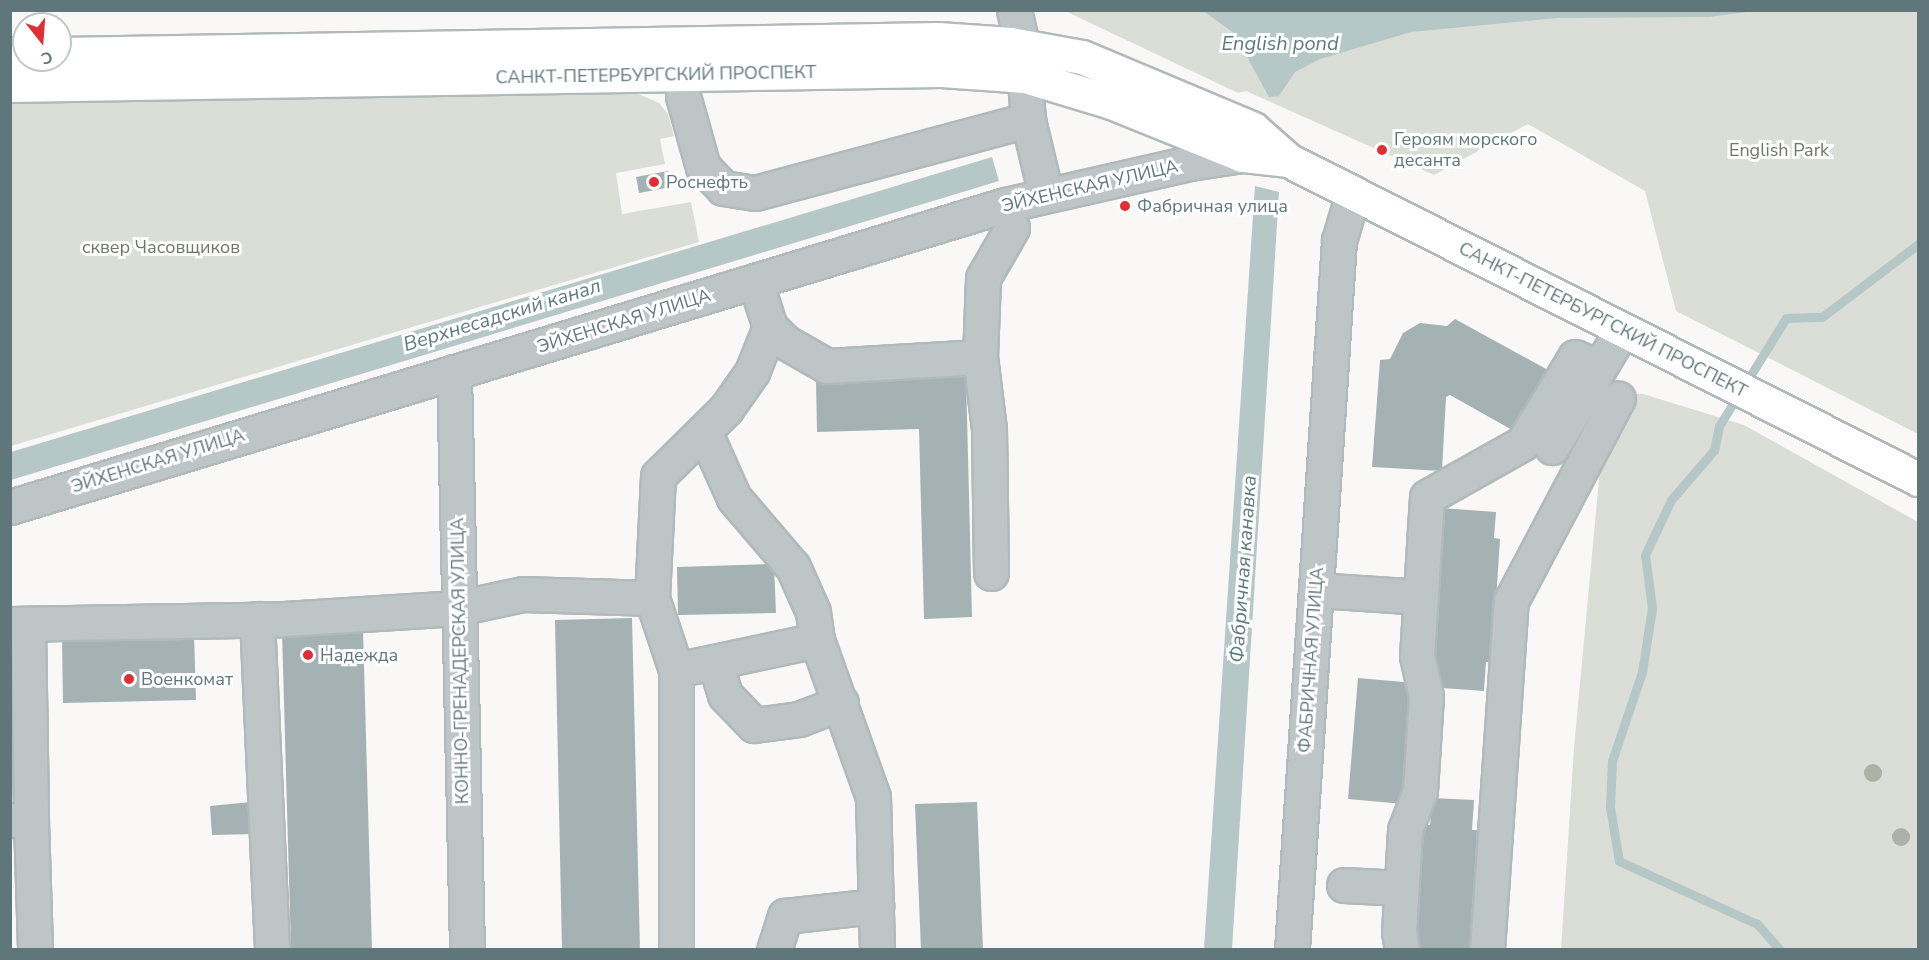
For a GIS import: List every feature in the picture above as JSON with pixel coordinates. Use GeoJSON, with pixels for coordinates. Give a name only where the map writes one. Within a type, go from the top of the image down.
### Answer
{"type":"FeatureCollection","features":[{"type":"Feature","properties":{"kind":"main road","name":"САНКТ-ПЕТЕРБУРГСКИЙ ПРОСПЕКТ"},"geometry":{"type":"LineString","coordinates":[[72,54],[938,39],[1019,55],[1082,57],[1168,90],[1253,129],[1288,160],[1918,480]]}},
{"type":"Feature","properties":{"kind":"main road","name":"САНКТ-ПЕТЕРБУРГСКИЙ ПРОСПЕКТ"},"geometry":{"type":"LineString","coordinates":[[10,85],[941,70],[1019,55],[1111,102],[1242,155],[1288,160]]}},
{"type":"Feature","properties":{"kind":"street"},"geometry":{"type":"LineString","coordinates":[[998,10],[1019,55]]}},
{"type":"Feature","properties":{"kind":"street"},"geometry":{"type":"LineString","coordinates":[[1014,10],[1028,120],[1046,195]]}},
{"type":"Feature","properties":{"kind":"street"},"geometry":{"type":"LineString","coordinates":[[683,74],[683,96],[703,167],[723,188],[755,193],[1028,120]]}},
{"type":"Feature","properties":{"kind":"street","name":"ЭЙХЕНСКАЯ УЛИЦА"},"geometry":{"type":"LineString","coordinates":[[10,507],[1046,195],[1190,163],[1242,155]]}},
{"type":"Feature","properties":{"kind":"street","name":"ФАБРИЧНАЯ УЛИЦА"},"geometry":{"type":"LineString","coordinates":[[1292,950],[1339,241],[1353,193]]}},
{"type":"Feature","properties":{"kind":"street"},"geometry":{"type":"LineString","coordinates":[[991,573],[989,429],[980,356],[983,278],[1012,228]]}},
{"type":"Feature","properties":{"kind":"street"},"geometry":{"type":"LineString","coordinates":[[755,281],[770,327],[785,342],[827,366],[980,356]]}},
{"type":"Feature","properties":{"kind":"street"},"geometry":{"type":"LineString","coordinates":[[676,950],[676,670],[652,598],[658,476],[726,409],[752,372],[770,327]]}},
{"type":"Feature","properties":{"kind":"street"},"geometry":{"type":"LineString","coordinates":[[1552,447],[1622,330]]}},
{"type":"Feature","properties":{"kind":"street"},"geometry":{"type":"LineString","coordinates":[[1402,950],[1401,888],[1405,830],[1420,791],[1426,696],[1417,656],[1427,497],[1524,443],[1575,357],[1599,368]]}},
{"type":"Feature","properties":{"kind":"street","name":"КОННО-ГРЕНАДЕРСКАЯ УЛИЦА"},"geometry":{"type":"LineString","coordinates":[[454,372],[467,950]]}},
{"type":"Feature","properties":{"kind":"street"},"geometry":{"type":"LineString","coordinates":[[1487,950],[1511,601],[1618,398]]}},
{"type":"Feature","properties":{"kind":"street"},"geometry":{"type":"LineString","coordinates":[[704,431],[734,498],[793,567],[813,612],[817,640],[873,798],[877,950]]}},
{"type":"Feature","properties":{"kind":"street"},"geometry":{"type":"LineString","coordinates":[[1316,590],[1421,597]]}},
{"type":"Feature","properties":{"kind":"street"},"geometry":{"type":"LineString","coordinates":[[35,950],[21,821],[19,624],[257,619],[458,608],[523,594],[652,598]]}},
{"type":"Feature","properties":{"kind":"street"},"geometry":{"type":"LineString","coordinates":[[257,619],[272,950]]}},
{"type":"Feature","properties":{"kind":"street"},"geometry":{"type":"LineString","coordinates":[[676,670],[817,640]]}},
{"type":"Feature","properties":{"kind":"street"},"geometry":{"type":"LineString","coordinates":[[715,662],[725,695],[754,725],[799,719],[841,703]]}},
{"type":"Feature","properties":{"kind":"street"},"geometry":{"type":"LineString","coordinates":[[1344,885],[1401,888]]}},
{"type":"Feature","properties":{"kind":"street"},"geometry":{"type":"LineString","coordinates":[[774,950],[785,916],[876,906]]}},
{"type":"Feature","properties":{"kind":"green space","name":"English Park"},"geometry":{"type":"Polygon","coordinates":[[[1065,11],[1918,11],[1918,434],[1676,311],[1645,191],[1528,124],[1434,175],[1246,91],[1238,93],[1065,11]]]}},
{"type":"Feature","properties":{"kind":"green space","name":"сквер Часовщиков"},"geometry":{"type":"Polygon","coordinates":[[[634,92],[659,103],[668,114],[674,136],[660,139],[665,164],[616,173],[622,214],[691,202],[699,242],[11,446],[11,101],[634,92]]]}},
{"type":"Feature","properties":{"kind":"green space"},"geometry":{"type":"Polygon","coordinates":[[[1607,393],[1643,394],[1744,425],[1918,522],[1918,949],[1561,950],[1574,748],[1607,393]]]}},
{"type":"Feature","properties":{"kind":"water","name":"English pond"},"geometry":{"type":"Polygon","coordinates":[[[1203,11],[1755,11],[1709,17],[1557,18],[1411,32],[1320,59],[1295,72],[1279,96],[1269,97],[1234,33],[1203,11]]]}},
{"type":"Feature","properties":{"kind":"water","name":"Верхнесадский канал"},"geometry":{"type":"Polygon","coordinates":[[[992,157],[999,181],[11,480],[11,452],[992,157]]]}},
{"type":"Feature","properties":{"kind":"water","name":"Фабричная канавка"},"geometry":{"type":"Polygon","coordinates":[[[1255,186],[1279,192],[1232,949],[1204,949],[1255,186]]]}},
{"type":"Feature","properties":{"kind":"building","name":"Роснефть"},"geometry":{"type":"Polygon","coordinates":[[[668,171],[671,187],[639,193],[636,177],[668,171]]]}},
{"type":"Feature","properties":{"kind":"building"},"geometry":{"type":"Polygon","coordinates":[[[1455,319],[1548,370],[1514,431],[1450,395],[1446,397],[1442,471],[1372,467],[1380,360],[1390,359],[1403,333],[1420,323],[1447,326],[1455,319]]]}},
{"type":"Feature","properties":{"kind":"building"},"geometry":{"type":"Polygon","coordinates":[[[966,376],[972,617],[924,619],[919,429],[817,432],[816,380],[966,376]]]}},
{"type":"Feature","properties":{"kind":"building"},"geometry":{"type":"Polygon","coordinates":[[[1440,508],[1496,512],[1494,538],[1500,539],[1492,662],[1486,662],[1484,691],[1428,687],[1440,508]]]}},
{"type":"Feature","properties":{"kind":"building"},"geometry":{"type":"Polygon","coordinates":[[[774,564],[776,613],[678,615],[677,567],[774,564]]]}},
{"type":"Feature","properties":{"kind":"building"},"geometry":{"type":"Polygon","coordinates":[[[632,618],[640,950],[562,950],[555,620],[632,618]]]}},
{"type":"Feature","properties":{"kind":"building","name":"Военкомат"},"geometry":{"type":"Polygon","coordinates":[[[363,630],[372,950],[291,950],[282,632],[363,630]]]}},
{"type":"Feature","properties":{"kind":"building","name":"Военкомат"},"geometry":{"type":"Polygon","coordinates":[[[194,634],[196,700],[63,703],[62,637],[194,634]]]}},
{"type":"Feature","properties":{"kind":"building"},"geometry":{"type":"Polygon","coordinates":[[[1358,678],[1415,683],[1404,804],[1348,799],[1358,678]]]}},
{"type":"Feature","properties":{"kind":"building"},"geometry":{"type":"Polygon","coordinates":[[[1432,798],[1474,800],[1472,830],[1477,830],[1470,950],[1410,950],[1418,825],[1430,825],[1432,798]]]}},
{"type":"Feature","properties":{"kind":"building"},"geometry":{"type":"Polygon","coordinates":[[[260,801],[261,834],[212,835],[210,806],[260,801]]]}},
{"type":"Feature","properties":{"kind":"building"},"geometry":{"type":"Polygon","coordinates":[[[977,802],[983,950],[921,950],[915,804],[977,802]]]}},
{"type":"Feature","properties":{"kind":"waterway"},"geometry":{"type":"LineString","coordinates":[[1780,950],[1757,924],[1619,861],[1610,807],[1612,761],[1642,672],[1652,608],[1645,555],[1671,500],[1714,450],[1719,426],[1786,318],[1822,317],[1918,244]]}},
{"type":"Feature","properties":{"kind":"place","name":"Героям морского десанта"},"geometry":{"type":"Point","coordinates":[1382,150]}},
{"type":"Feature","properties":{"kind":"place","name":"Роснефть"},"geometry":{"type":"Point","coordinates":[654,182]}},
{"type":"Feature","properties":{"kind":"place","name":"Фабричная улица"},"geometry":{"type":"Point","coordinates":[1125,206]}},
{"type":"Feature","properties":{"kind":"place","name":"Надежда"},"geometry":{"type":"Point","coordinates":[308,655]}},
{"type":"Feature","properties":{"kind":"place","name":"Военкомат"},"geometry":{"type":"Point","coordinates":[129,679]}}]}
